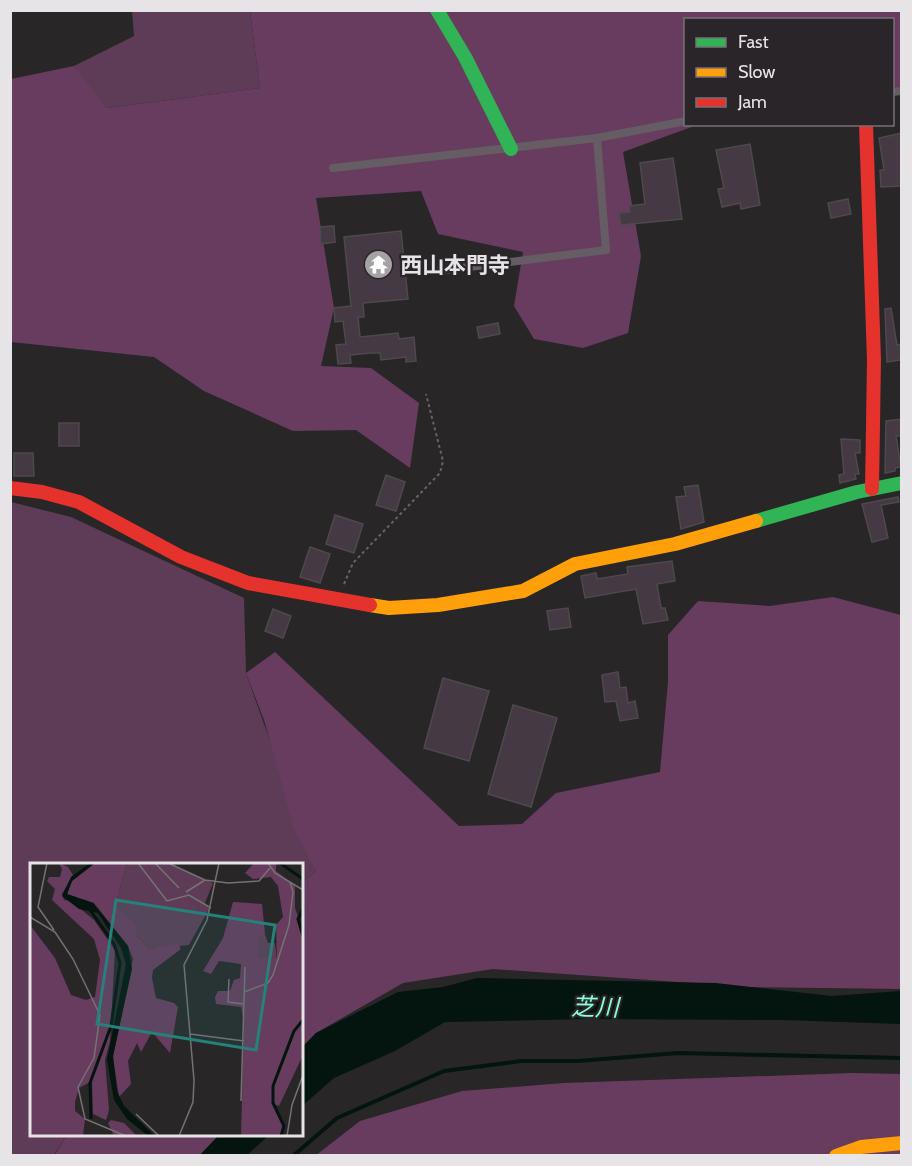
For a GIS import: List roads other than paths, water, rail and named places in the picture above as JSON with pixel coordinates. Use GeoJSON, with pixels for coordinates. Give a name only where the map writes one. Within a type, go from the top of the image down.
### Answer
{"type":"FeatureCollection","features":[{"type":"Feature","properties":{"kind":"street"},"geometry":{"type":"LineString","coordinates":[[436,10],[465,57],[511,149]]}},
{"type":"Feature","properties":{"kind":"street"},"geometry":{"type":"LineString","coordinates":[[866,126],[874,360],[872,489]]}},
{"type":"Feature","properties":{"kind":"street"},"geometry":{"type":"LineString","coordinates":[[10,488],[42,492],[79,502],[181,557],[248,583],[337,601],[388,608],[438,605],[523,591],[574,564],[675,544],[872,489],[902,483]]}},
{"type":"Feature","properties":{"kind":"street"},"geometry":{"type":"LineString","coordinates":[[836,1155],[861,1147],[902,1143]]}},
{"type":"Feature","properties":{"kind":"lane"},"geometry":{"type":"LineString","coordinates":[[333,168],[597,138],[684,121]]}},
{"type":"Feature","properties":{"kind":"lane"},"geometry":{"type":"LineString","coordinates":[[437,271],[606,250],[597,138]]}},
{"type":"Feature","properties":{"kind":"water","name":"芝川"},"geometry":{"type":"Polygon","coordinates":[[[477,978],[716,983],[832,996],[901,991],[901,1024],[783,1020],[588,1019],[445,1022],[395,1051],[334,1078],[303,1105],[303,1046],[316,1033],[398,992],[443,987],[477,978]]]}},
{"type":"Feature","properties":{"kind":"water"},"geometry":{"type":"Polygon","coordinates":[[[218,1136],[268,1136],[247,1155],[200,1155],[218,1136]]]}},
{"type":"Feature","properties":{"kind":"waterway"},"geometry":{"type":"LineString","coordinates":[[293,1156],[337,1118],[444,1071],[521,1061],[578,1061],[678,1053],[902,1058]]}},
{"type":"Feature","properties":{"kind":"place","name":"西山本門寺"},"geometry":{"type":"Point","coordinates":[379,265]}}]}
